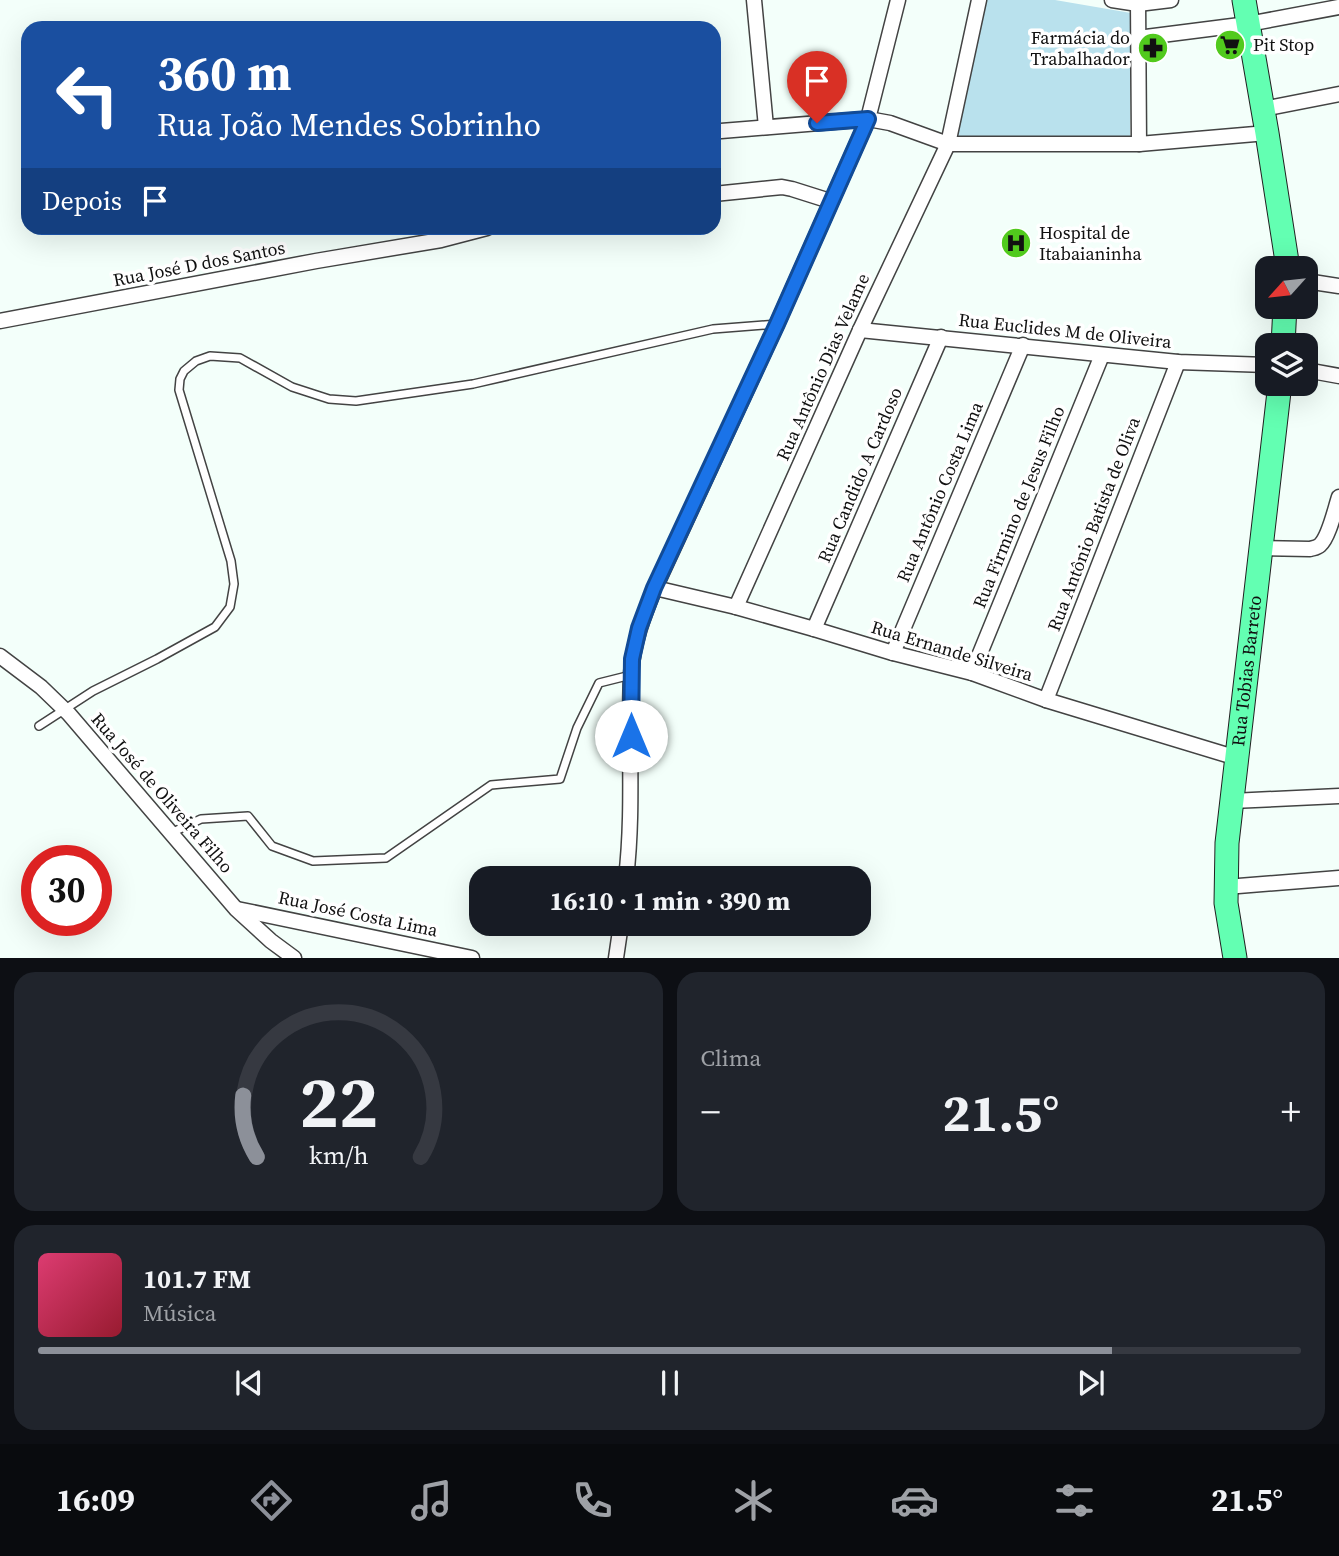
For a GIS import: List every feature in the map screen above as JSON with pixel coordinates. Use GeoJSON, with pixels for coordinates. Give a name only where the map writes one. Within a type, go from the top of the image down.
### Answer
{"type":"FeatureCollection","features":[{"type":"Feature","properties":{"kind":"main road"},"geometry":{"type":"LineString","coordinates":[[1244,0],[1286,256]]}},
{"type":"Feature","properties":{"kind":"main road","name":"Rua Tobias Barreto"},"geometry":{"type":"LineString","coordinates":[[1235,957],[1226,903],[1227,843],[1279,396]]}},
{"type":"Feature","properties":{"kind":"street"},"geometry":{"type":"LineString","coordinates":[[754,0],[766,127]]}},
{"type":"Feature","properties":{"kind":"street"},"geometry":{"type":"LineString","coordinates":[[627,866],[631,784],[631,674],[639,628],[654,588],[777,324],[868,119],[898,0]]}},
{"type":"Feature","properties":{"kind":"street","name":"Rua Antônio Dias Velame"},"geometry":{"type":"LineString","coordinates":[[736,607],[860,330],[948,144],[979,0]]}},
{"type":"Feature","properties":{"kind":"street"},"geometry":{"type":"LineString","coordinates":[[1112,0],[1171,0]]}},
{"type":"Feature","properties":{"kind":"street"},"geometry":{"type":"LineString","coordinates":[[1138,2],[1139,144]]}},
{"type":"Feature","properties":{"kind":"street"},"geometry":{"type":"LineString","coordinates":[[1138,38],[1248,24],[1339,8]]}},
{"type":"Feature","properties":{"kind":"street"},"geometry":{"type":"LineString","coordinates":[[1263,108],[1339,94]]}},
{"type":"Feature","properties":{"kind":"street"},"geometry":{"type":"LineString","coordinates":[[721,131],[868,119],[890,123],[948,144],[1139,144],[1267,133]]}},
{"type":"Feature","properties":{"kind":"street"},"geometry":{"type":"LineString","coordinates":[[721,193],[782,187],[830,201]]}},
{"type":"Feature","properties":{"kind":"street","name":"Rua José D dos Santos"},"geometry":{"type":"LineString","coordinates":[[0,321],[460,235]]}},
{"type":"Feature","properties":{"kind":"street"},"geometry":{"type":"LineString","coordinates":[[1318,283],[1339,286]]}},
{"type":"Feature","properties":{"kind":"street","name":"Rua Euclides M de Oliveira"},"geometry":{"type":"LineString","coordinates":[[860,330],[1178,362],[1255,365]]}},
{"type":"Feature","properties":{"kind":"street","name":"Rua Candido A Cardoso"},"geometry":{"type":"LineString","coordinates":[[814,629],[941,337]]}},
{"type":"Feature","properties":{"kind":"street","name":"Rua Antônio Costa Lima"},"geometry":{"type":"LineString","coordinates":[[893,653],[1023,345]]}},
{"type":"Feature","properties":{"kind":"street","name":"Rua Firmino de Jesus Filho"},"geometry":{"type":"LineString","coordinates":[[972,673],[1102,355]]}},
{"type":"Feature","properties":{"kind":"street","name":"Rua Antônio Batista de Oliva"},"geometry":{"type":"LineString","coordinates":[[1046,700],[1178,362]]}},
{"type":"Feature","properties":{"kind":"street"},"geometry":{"type":"LineString","coordinates":[[1318,372],[1339,376]]}},
{"type":"Feature","properties":{"kind":"street"},"geometry":{"type":"LineString","coordinates":[[1261,548],[1310,549],[1321,545],[1339,497]]}},
{"type":"Feature","properties":{"kind":"street","name":"Rua Ernande Silveira"},"geometry":{"type":"LineString","coordinates":[[654,588],[736,607],[972,673],[1046,700],[1237,758]]}},
{"type":"Feature","properties":{"kind":"street","name":"Rua José de Oliveira Filho"},"geometry":{"type":"LineString","coordinates":[[0,656],[41,687],[63,709],[236,909],[271,942],[294,957]]}},
{"type":"Feature","properties":{"kind":"street"},"geometry":{"type":"LineString","coordinates":[[1231,801],[1339,796]]}},
{"type":"Feature","properties":{"kind":"street"},"geometry":{"type":"LineString","coordinates":[[1226,887],[1339,878]]}},
{"type":"Feature","properties":{"kind":"street","name":"Rua José Costa Lima"},"geometry":{"type":"LineString","coordinates":[[236,909],[472,957]]}},
{"type":"Feature","properties":{"kind":"street"},"geometry":{"type":"LineString","coordinates":[[617,957],[620,936]]}},
{"type":"Feature","properties":{"kind":"lane"},"geometry":{"type":"LineString","coordinates":[[40,726],[93,691],[215,627],[229,607],[234,584],[231,561],[179,390],[184,372],[196,362],[210,356],[240,358],[292,387],[329,399],[356,401],[473,384],[713,329],[777,324]]}},
{"type":"Feature","properties":{"kind":"lane"},"geometry":{"type":"LineString","coordinates":[[171,833],[201,819],[248,816],[272,846],[313,861],[386,858],[491,785],[560,779],[577,728],[599,683],[631,674]]}},
{"type":"Feature","properties":{"kind":"shaded area"},"geometry":{"type":"Polygon","coordinates":[[[987,0],[1055,0],[1131,13],[1130,138],[954,139],[987,0]]]}},
{"type":"Feature","properties":{"kind":"place","name":"Pit Stop"},"geometry":{"type":"Point","coordinates":[1230,45]}},
{"type":"Feature","properties":{"kind":"place","name":"Farmácia do Trabalhador"},"geometry":{"type":"Point","coordinates":[1153,48]}},
{"type":"Feature","properties":{"kind":"place","name":"Hospital de Itabaianinha"},"geometry":{"type":"Point","coordinates":[1016,243]}},
{"type":"Feature","properties":{"kind":"route"},"geometry":{"type":"LineString","coordinates":[[631,736],[632,659],[639,628],[654,588],[777,324],[868,119],[817,123]]}}]}
